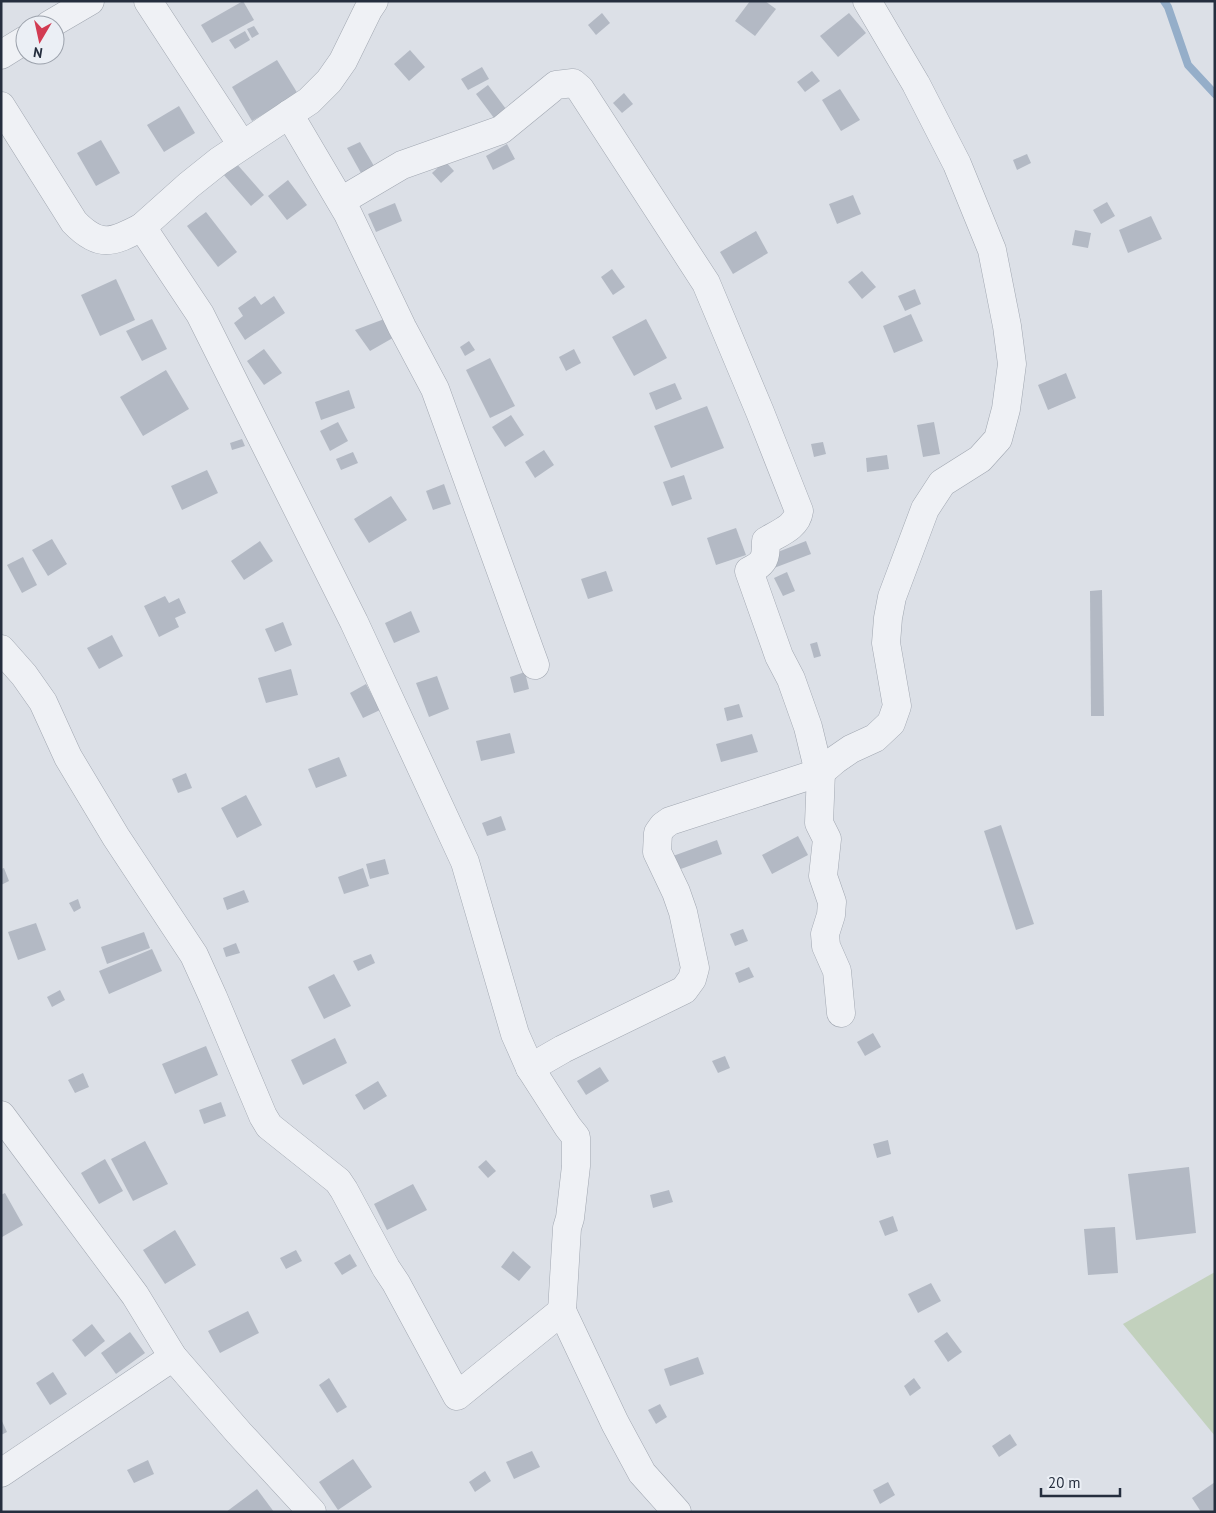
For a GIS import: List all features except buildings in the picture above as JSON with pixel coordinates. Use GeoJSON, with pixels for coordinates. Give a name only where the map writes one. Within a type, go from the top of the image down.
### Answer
{"type":"FeatureCollection","features":[{"type":"Feature","properties":{"kind":"street"},"geometry":{"type":"LineString","coordinates":[[65,16],[90,1]]}},
{"type":"Feature","properties":{"kind":"street"},"geometry":{"type":"LineString","coordinates":[[148,1],[242,145]]}},
{"type":"Feature","properties":{"kind":"street"},"geometry":{"type":"LineString","coordinates":[[1,106],[74,222],[94,238],[113,240],[142,228],[189,185],[219,161],[309,101],[329,81],[342,61],[374,1]]}},
{"type":"Feature","properties":{"kind":"street"},"geometry":{"type":"LineString","coordinates":[[530,1068],[563,1049],[684,990],[692,979],[695,968],[683,912],[657,852],[658,833],[663,826],[670,821],[821,772],[851,749],[875,738],[891,723],[897,706],[886,643],[888,618],[892,597],[925,509],[942,483],[980,459],[998,439],[1006,409],[1012,364],[1008,326],[992,250],[957,164],[916,84],[867,1]]}},
{"type":"Feature","properties":{"kind":"street"},"geometry":{"type":"LineString","coordinates":[[1,54],[15,46]]}},
{"type":"Feature","properties":{"kind":"street"},"geometry":{"type":"LineString","coordinates":[[341,201],[402,165],[501,130],[556,85],[573,83],[580,89],[706,283],[799,511],[798,518],[794,524],[766,541],[766,556],[759,566],[749,571],[779,656],[791,680],[821,772],[819,823],[827,839],[823,876],[832,902],[831,915],[825,934],[826,946],[836,971],[841,1014]]}},
{"type":"Feature","properties":{"kind":"street"},"geometry":{"type":"LineString","coordinates":[[289,114],[341,201],[402,327],[435,389],[535,665]]}},
{"type":"Feature","properties":{"kind":"street"},"geometry":{"type":"LineString","coordinates":[[142,228],[200,314],[354,622],[465,862],[515,1034],[530,1068],[576,1137],[576,1166],[570,1218],[567,1228],[562,1310],[614,1423],[642,1473],[677,1512]]}},
{"type":"Feature","properties":{"kind":"street"},"geometry":{"type":"LineString","coordinates":[[1,649],[24,675],[43,702],[68,756],[116,837],[194,955],[269,1126],[338,1182],[344,1190],[457,1396],[562,1310]]}},
{"type":"Feature","properties":{"kind":"street"},"geometry":{"type":"LineString","coordinates":[[1,1115],[135,1295],[173,1357],[312,1512]]}},
{"type":"Feature","properties":{"kind":"street"},"geometry":{"type":"LineString","coordinates":[[1,1474],[173,1357]]}},
{"type":"Feature","properties":{"kind":"green space"},"geometry":{"type":"Polygon","coordinates":[[[1215,1272],[1215,1436],[1123,1324],[1215,1272]]]}},
{"type":"Feature","properties":{"kind":"waterway"},"geometry":{"type":"LineString","coordinates":[[1164,1],[1168,7],[1188,65],[1215,94]]}}]}
